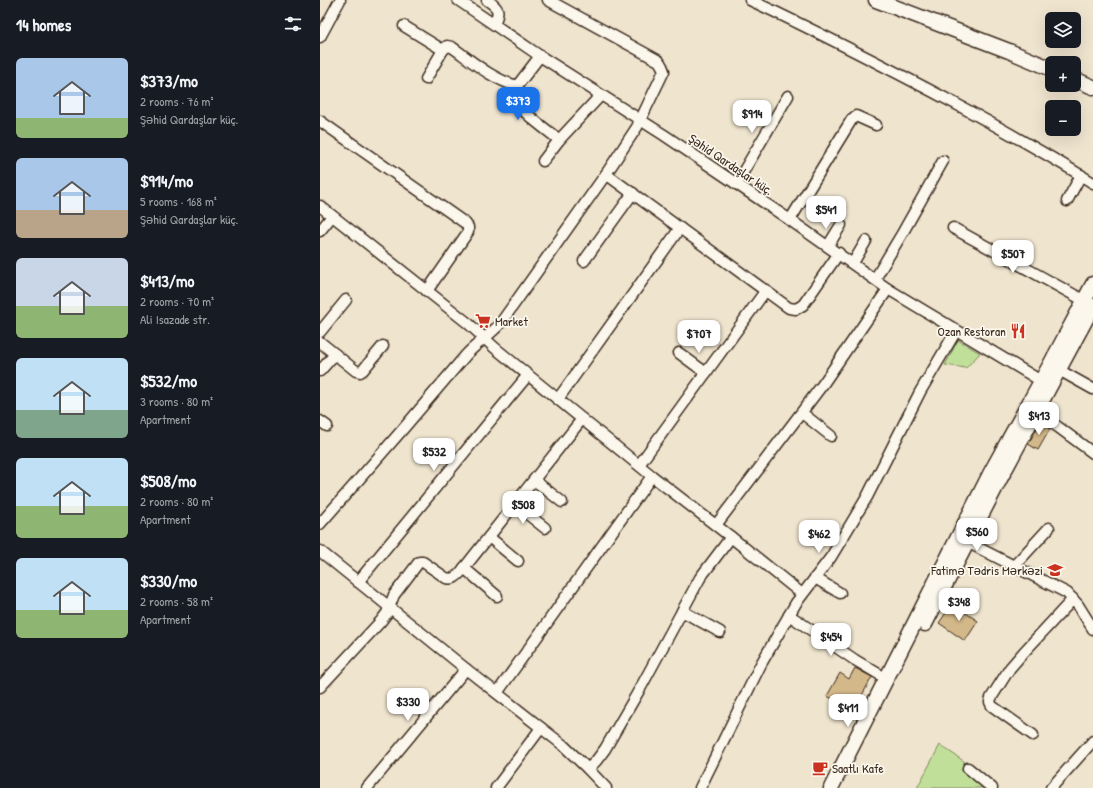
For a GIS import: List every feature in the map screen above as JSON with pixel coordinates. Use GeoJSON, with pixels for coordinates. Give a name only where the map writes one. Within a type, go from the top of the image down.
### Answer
{"type":"FeatureCollection","features":[{"type":"Feature","properties":{"kind":"main road"},"geometry":{"type":"LineString","coordinates":[[876,0],[1009,51],[1045,67]]}},
{"type":"Feature","properties":{"kind":"main road"},"geometry":{"type":"LineString","coordinates":[[1081,82],[1093,87]]}},
{"type":"Feature","properties":{"kind":"main road"},"geometry":{"type":"LineString","coordinates":[[841,788],[991,472],[1055,368],[1089,304],[1093,284]]}},
{"type":"Feature","properties":{"kind":"main road"},"geometry":{"type":"LineString","coordinates":[[831,788],[967,542],[1036,412],[1046,384]]}},
{"type":"Feature","properties":{"kind":"street"},"geometry":{"type":"LineString","coordinates":[[320,37],[340,0]]}},
{"type":"Feature","properties":{"kind":"street","name":"Şəhid Qardaşlar küç."},"geometry":{"type":"LineString","coordinates":[[458,0],[540,56],[790,220],[888,288],[956,331],[1046,384]]}},
{"type":"Feature","properties":{"kind":"street"},"geometry":{"type":"LineString","coordinates":[[487,0],[495,6],[497,10],[498,15],[494,24]]}},
{"type":"Feature","properties":{"kind":"street"},"geometry":{"type":"LineString","coordinates":[[320,524],[473,347],[500,324],[606,174],[640,121],[664,71],[659,61],[548,0]]}},
{"type":"Feature","properties":{"kind":"street"},"geometry":{"type":"LineString","coordinates":[[750,0],[880,63],[1036,147],[1093,182]]}},
{"type":"Feature","properties":{"kind":"street"},"geometry":{"type":"LineString","coordinates":[[404,26],[443,50]]}},
{"type":"Feature","properties":{"kind":"street"},"geometry":{"type":"LineString","coordinates":[[426,79],[443,50],[447,46],[452,47],[491,76],[503,82],[517,86]]}},
{"type":"Feature","properties":{"kind":"street"},"geometry":{"type":"LineString","coordinates":[[540,56],[517,86],[517,103],[559,140]]}},
{"type":"Feature","properties":{"kind":"street"},"geometry":{"type":"LineString","coordinates":[[543,161],[559,140],[601,95]]}},
{"type":"Feature","properties":{"kind":"street"},"geometry":{"type":"LineString","coordinates":[[736,184],[788,96]]}},
{"type":"Feature","properties":{"kind":"street"},"geometry":{"type":"LineString","coordinates":[[790,220],[852,119],[856,116],[876,125]]}},
{"type":"Feature","properties":{"kind":"street"},"geometry":{"type":"LineString","coordinates":[[320,121],[458,218],[468,227],[468,232],[427,290]]}},
{"type":"Feature","properties":{"kind":"street"},"geometry":{"type":"LineString","coordinates":[[875,279],[943,160]]}},
{"type":"Feature","properties":{"kind":"street"},"geometry":{"type":"LineString","coordinates":[[606,174],[790,308],[800,308],[839,253]]}},
{"type":"Feature","properties":{"kind":"street"},"geometry":{"type":"LineString","coordinates":[[1067,201],[1081,175]]}},
{"type":"Feature","properties":{"kind":"street"},"geometry":{"type":"LineString","coordinates":[[584,261],[633,193]]}},
{"type":"Feature","properties":{"kind":"street"},"geometry":{"type":"LineString","coordinates":[[320,206],[469,324],[484,339],[652,476],[802,594]]}},
{"type":"Feature","properties":{"kind":"street"},"geometry":{"type":"LineString","coordinates":[[320,231],[332,216]]}},
{"type":"Feature","properties":{"kind":"street"},"geometry":{"type":"LineString","coordinates":[[828,246],[842,225]]}},
{"type":"Feature","properties":{"kind":"street"},"geometry":{"type":"LineString","coordinates":[[558,399],[680,228]]}},
{"type":"Feature","properties":{"kind":"street"},"geometry":{"type":"LineString","coordinates":[[953,228],[1089,304]]}},
{"type":"Feature","properties":{"kind":"street"},"geometry":{"type":"LineString","coordinates":[[853,263],[866,241]]}},
{"type":"Feature","properties":{"kind":"street"},"geometry":{"type":"LineString","coordinates":[[716,525],[802,413],[888,288]]}},
{"type":"Feature","properties":{"kind":"street"},"geometry":{"type":"LineString","coordinates":[[639,465],[766,290]]}},
{"type":"Feature","properties":{"kind":"street"},"geometry":{"type":"LineString","coordinates":[[320,332],[346,300]]}},
{"type":"Feature","properties":{"kind":"street"},"geometry":{"type":"LineString","coordinates":[[700,788],[761,664],[802,594],[831,557],[867,497],[920,392],[956,331]]}},
{"type":"Feature","properties":{"kind":"street"},"geometry":{"type":"LineString","coordinates":[[320,342],[356,371],[360,372],[383,346]]}},
{"type":"Feature","properties":{"kind":"street"},"geometry":{"type":"LineString","coordinates":[[679,353],[706,373]]}},
{"type":"Feature","properties":{"kind":"street"},"geometry":{"type":"LineString","coordinates":[[320,372],[335,354]]}},
{"type":"Feature","properties":{"kind":"street"},"geometry":{"type":"LineString","coordinates":[[1055,368],[1093,389]]}},
{"type":"Feature","properties":{"kind":"street"},"geometry":{"type":"LineString","coordinates":[[358,582],[528,375]]}},
{"type":"Feature","properties":{"kind":"street"},"geometry":{"type":"LineString","coordinates":[[1036,412],[1058,427],[1088,444],[1093,453]]}},
{"type":"Feature","properties":{"kind":"street"},"geometry":{"type":"LineString","coordinates":[[802,413],[831,436]]}},
{"type":"Feature","properties":{"kind":"street"},"geometry":{"type":"LineString","coordinates":[[320,687],[381,621],[394,595],[419,562],[423,562],[446,578],[451,579],[456,577],[582,419]]}},
{"type":"Feature","properties":{"kind":"street"},"geometry":{"type":"LineString","coordinates":[[497,693],[652,476]]}},
{"type":"Feature","properties":{"kind":"street"},"geometry":{"type":"LineString","coordinates":[[534,480],[562,502]]}},
{"type":"Feature","properties":{"kind":"street"},"geometry":{"type":"LineString","coordinates":[[515,504],[545,528]]}},
{"type":"Feature","properties":{"kind":"street"},"geometry":{"type":"LineString","coordinates":[[1014,566],[1049,528]]}},
{"type":"Feature","properties":{"kind":"street"},"geometry":{"type":"LineString","coordinates":[[489,537],[518,561]]}},
{"type":"Feature","properties":{"kind":"street"},"geometry":{"type":"LineString","coordinates":[[588,769],[596,761],[608,743],[641,687],[700,578],[731,537]]}},
{"type":"Feature","properties":{"kind":"street"},"geometry":{"type":"LineString","coordinates":[[967,542],[1059,588],[1073,599],[1090,618],[1093,628]]}},
{"type":"Feature","properties":{"kind":"street"},"geometry":{"type":"LineString","coordinates":[[320,551],[576,756],[606,788]]}},
{"type":"Feature","properties":{"kind":"street"},"geometry":{"type":"LineString","coordinates":[[464,568],[497,596]]}},
{"type":"Feature","properties":{"kind":"street"},"geometry":{"type":"LineString","coordinates":[[815,578],[840,593]]}},
{"type":"Feature","properties":{"kind":"street"},"geometry":{"type":"LineString","coordinates":[[1033,735],[992,706],[990,698],[1010,668],[1073,599]]}},
{"type":"Feature","properties":{"kind":"street"},"geometry":{"type":"LineString","coordinates":[[682,612],[720,632]]}},
{"type":"Feature","properties":{"kind":"street"},"geometry":{"type":"LineString","coordinates":[[789,616],[855,660],[891,681]]}},
{"type":"Feature","properties":{"kind":"street"},"geometry":{"type":"LineString","coordinates":[[367,788],[466,669]]}},
{"type":"Feature","properties":{"kind":"street"},"geometry":{"type":"LineString","coordinates":[[496,788],[541,728]]}},
{"type":"Feature","properties":{"kind":"street"},"geometry":{"type":"LineString","coordinates":[[1051,788],[1093,741]]}},
{"type":"Feature","properties":{"kind":"street"},"geometry":{"type":"LineString","coordinates":[[968,768],[992,788]]}},
{"type":"Feature","properties":{"kind":"green space"},"geometry":{"type":"Polygon","coordinates":[[[958,340],[980,353],[966,368],[945,365],[958,340]]]}},
{"type":"Feature","properties":{"kind":"green space"},"geometry":{"type":"Polygon","coordinates":[[[940,745],[965,762],[961,770],[984,788],[917,788],[940,745]]]}},
{"type":"Feature","properties":{"kind":"building"},"geometry":{"type":"Polygon","coordinates":[[[1040,423],[1050,429],[1038,450],[1028,444],[1040,423]]]}},
{"type":"Feature","properties":{"kind":"building"},"geometry":{"type":"Polygon","coordinates":[[[952,604],[978,621],[965,641],[939,623],[952,604]]]}},
{"type":"Feature","properties":{"kind":"building"},"geometry":{"type":"Polygon","coordinates":[[[855,668],[872,677],[854,710],[827,696],[840,673],[849,679],[855,668]]]}},
{"type":"Feature","properties":{"kind":"place","name":"Market"},"geometry":{"type":"Point","coordinates":[483,321]}},
{"type":"Feature","properties":{"kind":"place","name":"Ozan Restoran"},"geometry":{"type":"Point","coordinates":[1018,331]}},
{"type":"Feature","properties":{"kind":"place","name":"Fatimə Tədris Mərkəzi"},"geometry":{"type":"Point","coordinates":[1055,570]}},
{"type":"Feature","properties":{"kind":"place","name":"Saatlı Kafe"},"geometry":{"type":"Point","coordinates":[820,768]}}]}
